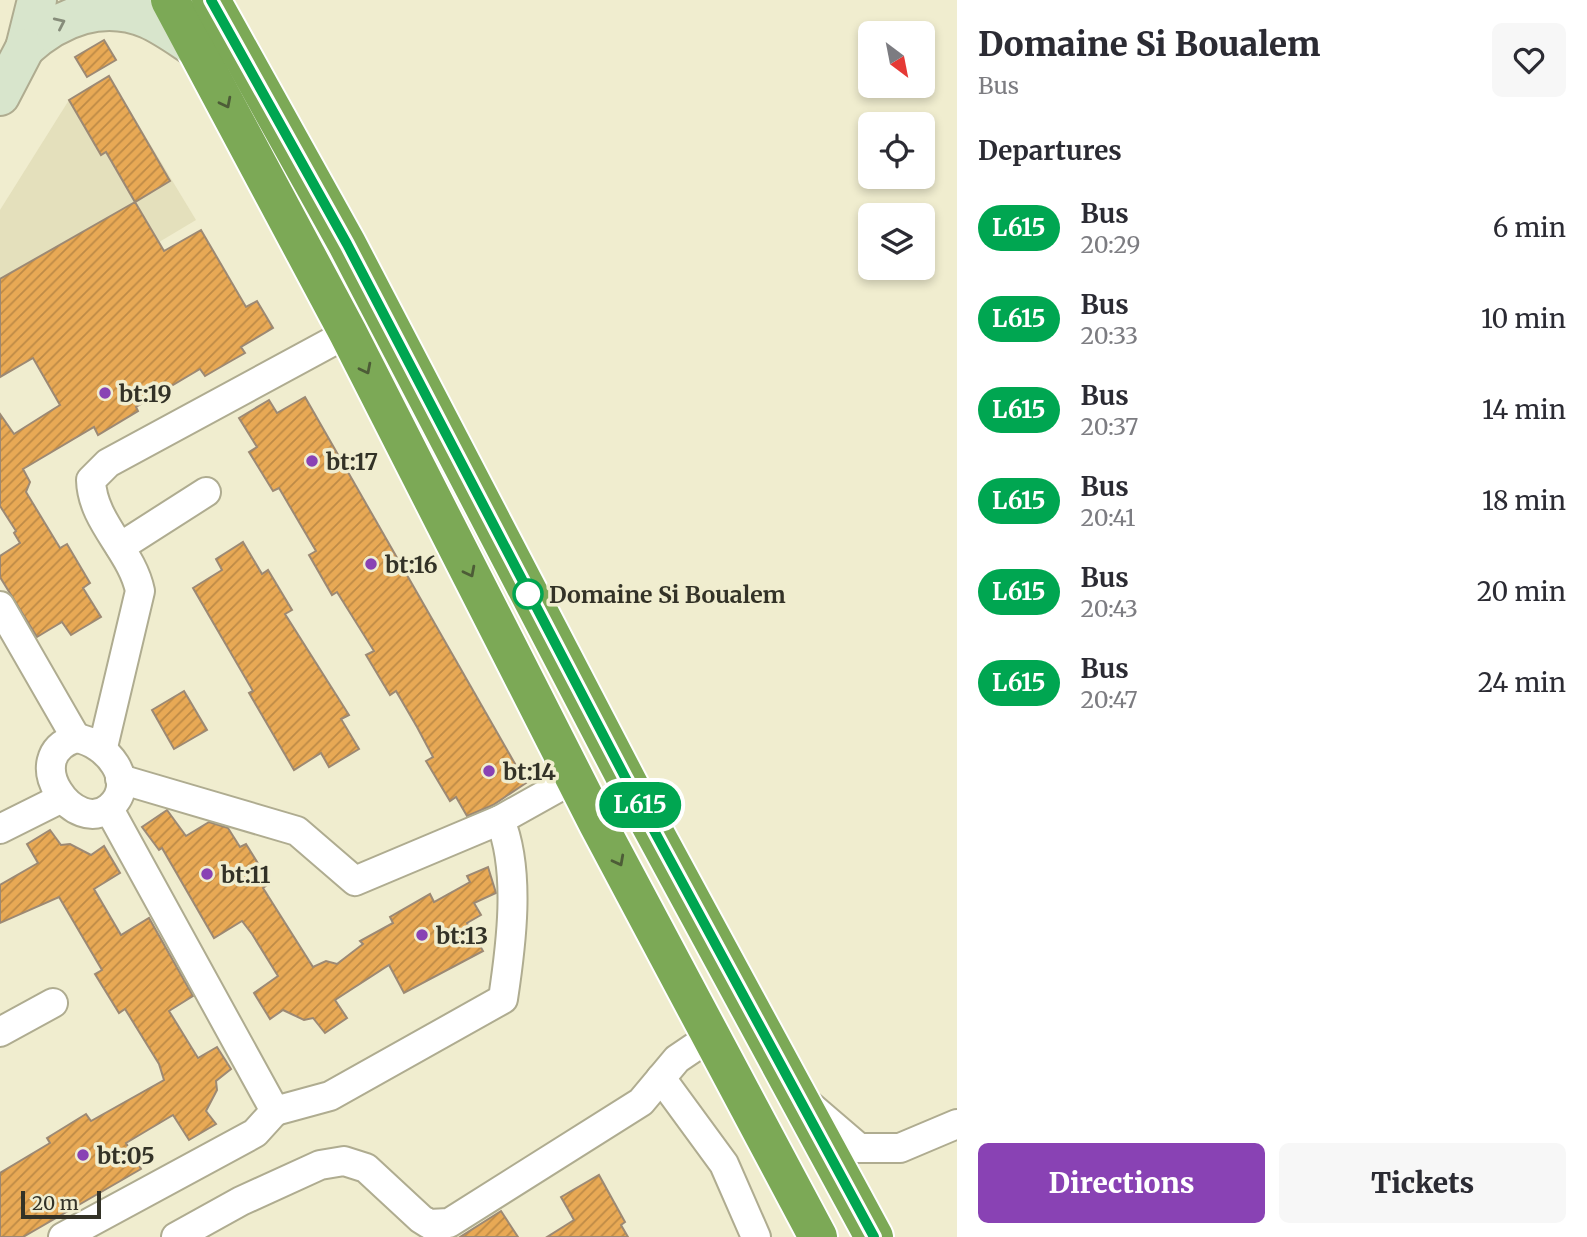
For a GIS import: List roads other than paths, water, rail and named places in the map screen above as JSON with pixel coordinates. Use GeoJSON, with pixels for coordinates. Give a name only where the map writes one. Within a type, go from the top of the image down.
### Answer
{"type":"FeatureCollection","features":[{"type":"Feature","properties":{"kind":"highway"},"geometry":{"type":"LineString","coordinates":[[170,0],[348,333],[575,778],[818,1237]]}},
{"type":"Feature","properties":{"kind":"highway"},"geometry":{"type":"LineString","coordinates":[[211,0],[347,244],[631,790],[874,1237]]}},
{"type":"Feature","properties":{"kind":"street"},"geometry":{"type":"LineString","coordinates":[[0,96],[25,48],[37,0]]}},
{"type":"Feature","properties":{"kind":"street"},"geometry":{"type":"LineString","coordinates":[[25,48],[43,31],[65,19],[91,11],[148,19],[199,50]]}},
{"type":"Feature","properties":{"kind":"street"},"geometry":{"type":"LineString","coordinates":[[103,747],[139,591],[136,572],[94,502],[90,480],[97,471],[348,333]]}},
{"type":"Feature","properties":{"kind":"street"},"geometry":{"type":"LineString","coordinates":[[120,547],[206,492]]}},
{"type":"Feature","properties":{"kind":"street"},"geometry":{"type":"LineString","coordinates":[[0,606],[76,738]]}},
{"type":"Feature","properties":{"kind":"street"},"geometry":{"type":"LineString","coordinates":[[76,738],[90,740],[103,747],[114,762],[120,779],[118,796],[109,809],[94,814],[77,810],[62,798],[54,786],[52,760],[65,742],[76,738]]}},
{"type":"Feature","properties":{"kind":"street"},"geometry":{"type":"LineString","coordinates":[[120,779],[296,831],[355,881],[500,820],[575,778]]}},
{"type":"Feature","properties":{"kind":"street"},"geometry":{"type":"LineString","coordinates":[[0,829],[62,798]]}},
{"type":"Feature","properties":{"kind":"street"},"geometry":{"type":"LineString","coordinates":[[109,809],[275,1111]]}},
{"type":"Feature","properties":{"kind":"street"},"geometry":{"type":"LineString","coordinates":[[63,1237],[255,1133],[275,1111],[330,1096],[503,999],[511,947],[510,844],[500,820]]}},
{"type":"Feature","properties":{"kind":"street"},"geometry":{"type":"LineString","coordinates":[[0,1032],[53,1003]]}},
{"type":"Feature","properties":{"kind":"street"},"geometry":{"type":"LineString","coordinates":[[176,1237],[242,1201],[331,1161],[344,1161],[366,1168],[421,1219],[424,1230],[449,1223],[641,1102],[682,1055],[711,1036]]}},
{"type":"Feature","properties":{"kind":"street"},"geometry":{"type":"LineString","coordinates":[[661,1078],[724,1164],[756,1237]]}},
{"type":"Feature","properties":{"kind":"street"},"geometry":{"type":"LineString","coordinates":[[800,1097],[859,1148],[900,1148],[957,1124]]}},
{"type":"Feature","properties":{"kind":"place","name":"bt:19"},"geometry":{"type":"Point","coordinates":[105,393]}},
{"type":"Feature","properties":{"kind":"place","name":"bt:17"},"geometry":{"type":"Point","coordinates":[312,461]}},
{"type":"Feature","properties":{"kind":"place","name":"bt:16"},"geometry":{"type":"Point","coordinates":[371,564]}},
{"type":"Feature","properties":{"kind":"place","name":"Domaine Si Boualem"},"geometry":{"type":"Point","coordinates":[528,594]}},
{"type":"Feature","properties":{"kind":"place","name":"bt:14"},"geometry":{"type":"Point","coordinates":[489,771]}},
{"type":"Feature","properties":{"kind":"place","name":"bt:11"},"geometry":{"type":"Point","coordinates":[207,874]}},
{"type":"Feature","properties":{"kind":"place","name":"bt:13"},"geometry":{"type":"Point","coordinates":[422,935]}},
{"type":"Feature","properties":{"kind":"place","name":"bt:05"},"geometry":{"type":"Point","coordinates":[83,1155]}}]}
